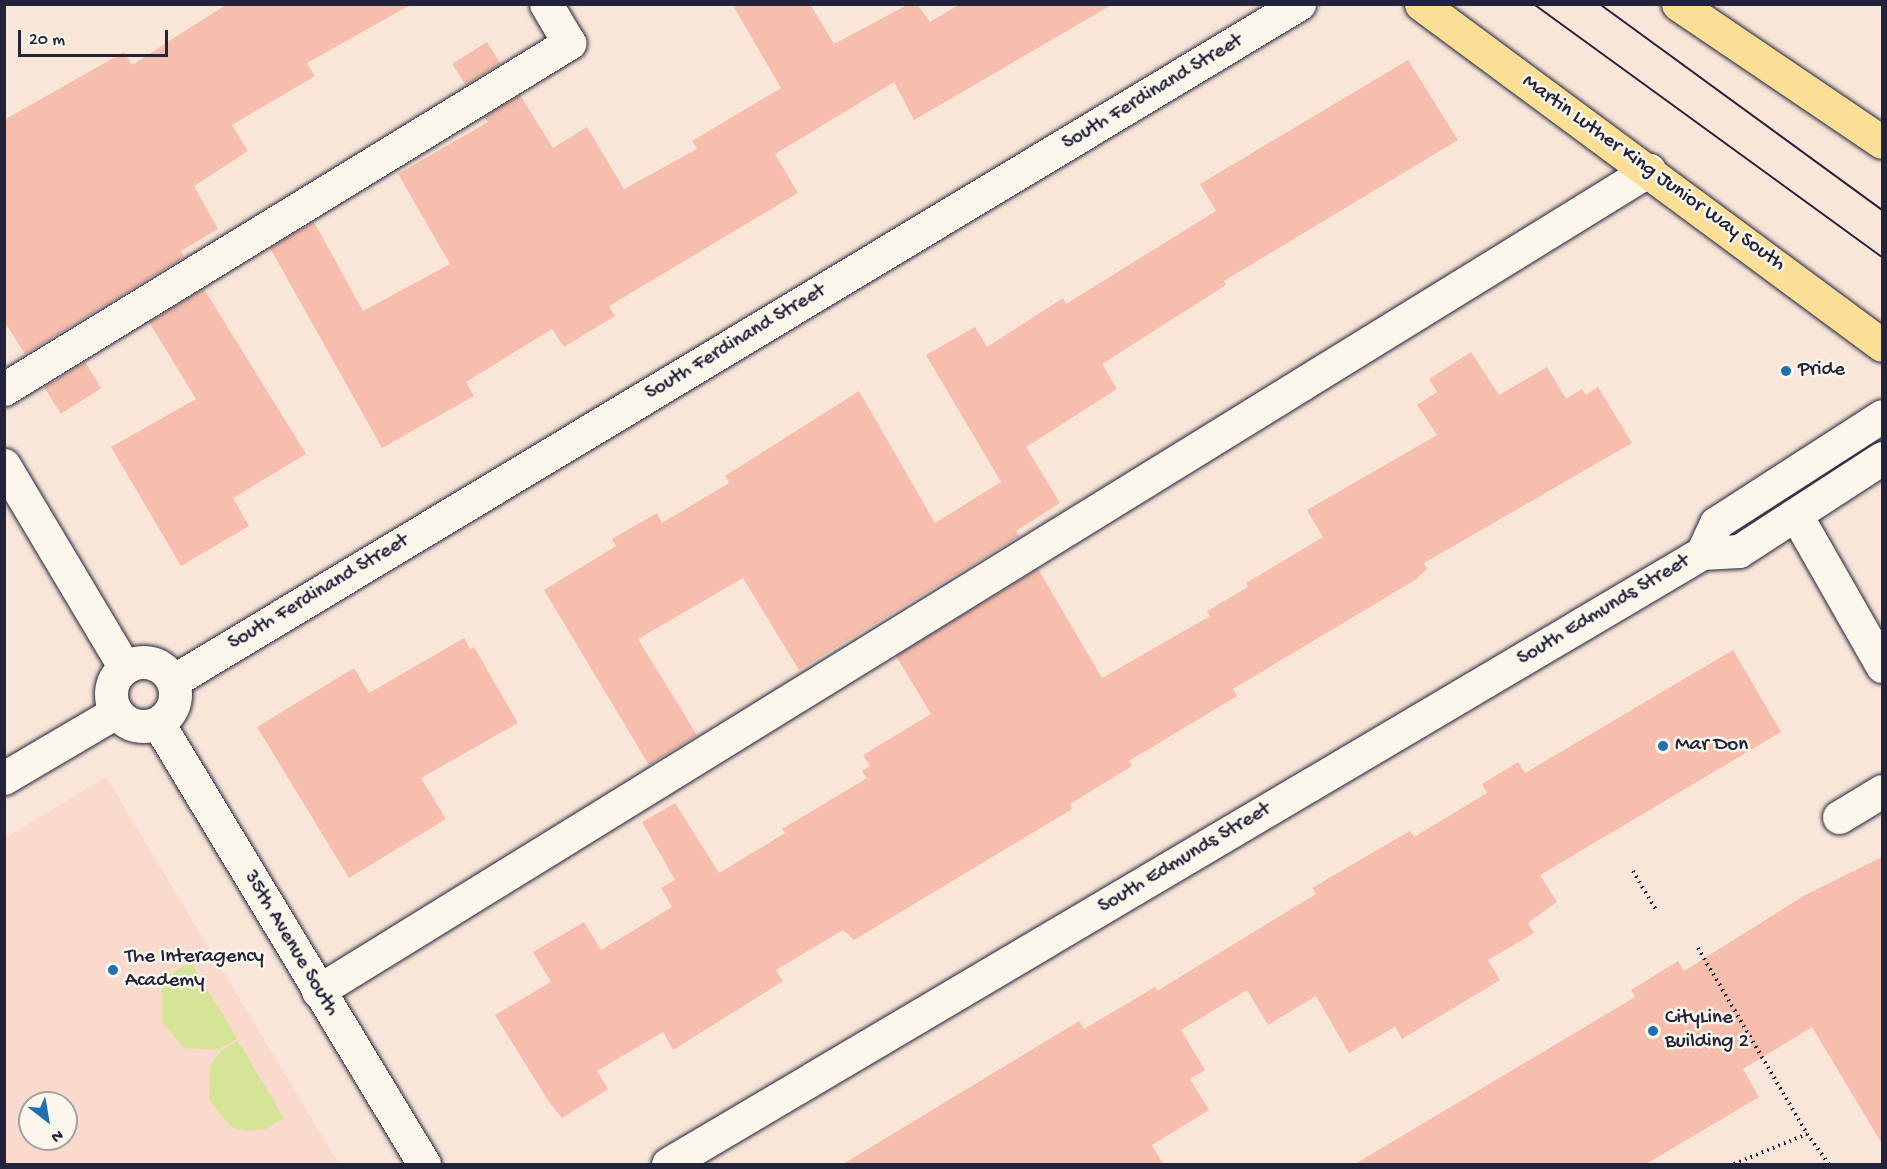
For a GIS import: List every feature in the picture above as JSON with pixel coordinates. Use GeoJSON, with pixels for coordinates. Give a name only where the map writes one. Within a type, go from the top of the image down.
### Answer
{"type":"FeatureCollection","features":[{"type":"Feature","properties":{"kind":"main road","name":"Martin Luther King Junior Way South"},"geometry":{"type":"LineString","coordinates":[[1421,4],[1649,170],[1882,345]]}},
{"type":"Feature","properties":{"kind":"main road"},"geometry":{"type":"LineString","coordinates":[[1678,4],[1882,142]]}},
{"type":"Feature","properties":{"kind":"street"},"geometry":{"type":"LineString","coordinates":[[4,389],[569,43],[546,4]]}},
{"type":"Feature","properties":{"kind":"street","name":"South Ferdinand Street"},"geometry":{"type":"LineString","coordinates":[[172,681],[1299,4]]}},
{"type":"Feature","properties":{"kind":"street"},"geometry":{"type":"LineString","coordinates":[[318,991],[1649,170]]}},
{"type":"Feature","properties":{"kind":"street","name":"South Edmunds Street"},"geometry":{"type":"LineString","coordinates":[[1702,553],[1716,523],[1882,416]]}},
{"type":"Feature","properties":{"kind":"street","name":"South Edmunds Street"},"geometry":{"type":"LineString","coordinates":[[668,1164],[1702,553],[1739,551],[1882,458]]}},
{"type":"Feature","properties":{"kind":"street"},"geometry":{"type":"LineString","coordinates":[[4,465],[125,668]]}},
{"type":"Feature","properties":{"kind":"street"},"geometry":{"type":"LineString","coordinates":[[1796,515],[1882,666]]}},
{"type":"Feature","properties":{"kind":"street"},"geometry":{"type":"LineString","coordinates":[[152,663],[172,681],[175,704],[158,723],[141,727],[116,712],[111,687],[125,668],[152,663]]}},
{"type":"Feature","properties":{"kind":"street"},"geometry":{"type":"LineString","coordinates":[[4,778],[116,712]]}},
{"type":"Feature","properties":{"kind":"street","name":"35th Avenue South"},"geometry":{"type":"LineString","coordinates":[[158,723],[424,1164]]}},
{"type":"Feature","properties":{"kind":"street"},"geometry":{"type":"LineString","coordinates":[[1839,817],[1882,791]]}},
{"type":"Feature","properties":{"kind":"path"},"geometry":{"type":"LineString","coordinates":[[1633,871],[1656,910]]}},
{"type":"Feature","properties":{"kind":"path"},"geometry":{"type":"LineString","coordinates":[[1698,948],[1807,1134],[1829,1164]]}},
{"type":"Feature","properties":{"kind":"path"},"geometry":{"type":"LineString","coordinates":[[1734,1164],[1807,1134]]}},
{"type":"Feature","properties":{"kind":"shaded area","name":"The Interagency Academy"},"geometry":{"type":"Polygon","coordinates":[[[106,777],[339,1164],[5,1164],[5,838],[106,777]]]}},
{"type":"Feature","properties":{"kind":"green space"},"geometry":{"type":"Polygon","coordinates":[[[191,962],[237,1039],[218,1050],[184,1048],[162,1022],[162,988],[175,971],[191,962]]]}},
{"type":"Feature","properties":{"kind":"green space"},"geometry":{"type":"Polygon","coordinates":[[[238,1041],[284,1118],[265,1129],[246,1131],[231,1127],[209,1100],[210,1066],[222,1050],[238,1041]]]}},
{"type":"Feature","properties":{"kind":"building"},"geometry":{"type":"Polygon","coordinates":[[[227,4],[412,4],[307,63],[315,76],[232,125],[248,151],[194,186],[218,229],[181,251],[184,257],[25,354],[4,321],[4,120],[124,52],[132,65],[227,4]]]}},
{"type":"Feature","properties":{"kind":"building"},"geometry":{"type":"Polygon","coordinates":[[[732,4],[810,4],[834,44],[909,4],[917,4],[930,22],[960,4],[1113,4],[914,120],[894,82],[775,154],[798,193],[609,306],[615,316],[564,347],[552,329],[466,382],[474,396],[382,448],[270,248],[314,222],[363,311],[450,264],[398,174],[488,122],[484,117],[520,95],[553,148],[587,127],[624,189],[697,149],[692,141],[781,88],[732,4]]]}},
{"type":"Feature","properties":{"kind":"building"},"geometry":{"type":"Polygon","coordinates":[[[487,42],[500,63],[465,85],[452,64],[487,42]]]}},
{"type":"Feature","properties":{"kind":"building"},"geometry":{"type":"Polygon","coordinates":[[[1408,60],[1458,140],[1224,281],[1226,285],[1102,364],[1117,389],[1026,447],[1060,503],[1016,531],[1019,536],[799,670],[743,578],[638,639],[697,735],[649,765],[544,590],[616,546],[612,539],[657,513],[662,523],[729,483],[725,476],[859,391],[935,523],[1001,482],[926,355],[975,327],[987,347],[1063,298],[1066,304],[1216,211],[1200,184],[1408,60]]]}},
{"type":"Feature","properties":{"kind":"building"},"geometry":{"type":"Polygon","coordinates":[[[204,289],[306,454],[233,498],[249,526],[181,566],[111,447],[196,399],[149,322],[204,289]]]}},
{"type":"Feature","properties":{"kind":"building"},"geometry":{"type":"Polygon","coordinates":[[[1471,352],[1499,395],[1547,367],[1566,399],[1582,389],[1586,395],[1598,387],[1632,443],[1424,563],[1427,569],[1415,580],[1233,689],[1237,696],[1129,761],[1132,766],[1070,804],[1072,809],[854,940],[843,930],[776,970],[783,981],[673,1050],[663,1032],[597,1071],[608,1089],[562,1118],[549,1102],[495,1015],[551,982],[533,952],[584,922],[601,950],[672,907],[661,888],[675,880],[642,822],[675,803],[719,873],[785,833],[782,829],[867,778],[862,771],[870,766],[863,755],[931,714],[896,656],[1038,569],[1102,678],[1210,616],[1207,611],[1248,587],[1246,583],[1323,537],[1307,510],[1437,435],[1417,405],[1437,392],[1429,379],[1471,352]]]}},
{"type":"Feature","properties":{"kind":"building"},"geometry":{"type":"Polygon","coordinates":[[[85,362],[101,388],[61,414],[44,387],[85,362]]]}},
{"type":"Feature","properties":{"kind":"building"},"geometry":{"type":"Polygon","coordinates":[[[464,638],[470,649],[474,647],[518,723],[421,778],[446,819],[349,878],[257,727],[354,668],[369,693],[464,638]]]}},
{"type":"Feature","properties":{"kind":"building"},"geometry":{"type":"Polygon","coordinates":[[[1733,650],[1781,732],[1540,875],[1557,902],[1528,923],[1534,933],[1488,960],[1500,980],[1402,1039],[1395,1027],[1349,1053],[1316,996],[1268,1025],[1247,990],[1181,1030],[1205,1070],[1190,1079],[1209,1110],[1152,1145],[1163,1164],[843,1164],[1079,1021],[1084,1029],[1155,987],[1157,991],[1316,894],[1312,888],[1410,831],[1414,837],[1487,793],[1482,784],[1518,762],[1525,773],[1733,650]]]}},
{"type":"Feature","properties":{"kind":"building"},"geometry":{"type":"Polygon","coordinates":[[[1882,857],[1882,1144],[1812,1027],[1743,1069],[1759,1097],[1646,1164],[1355,1164],[1635,997],[1631,990],[1678,961],[1684,971],[1805,895],[1882,857]]]}},
{"type":"Feature","properties":{"kind":"tram line"},"geometry":{"type":"LineString","coordinates":[[1534,4],[1882,257]]}},
{"type":"Feature","properties":{"kind":"tram line"},"geometry":{"type":"LineString","coordinates":[[1600,4],[1882,210]]}},
{"type":"Feature","properties":{"kind":"place","name":"Pride"},"geometry":{"type":"Point","coordinates":[1786,371]}},
{"type":"Feature","properties":{"kind":"place","name":"Mar Don"},"geometry":{"type":"Point","coordinates":[1663,746]}},
{"type":"Feature","properties":{"kind":"place","name":"The Interagency Academy"},"geometry":{"type":"Point","coordinates":[113,970]}},
{"type":"Feature","properties":{"kind":"place","name":"CityLine Building 2"},"geometry":{"type":"Point","coordinates":[1653,1031]}}]}
